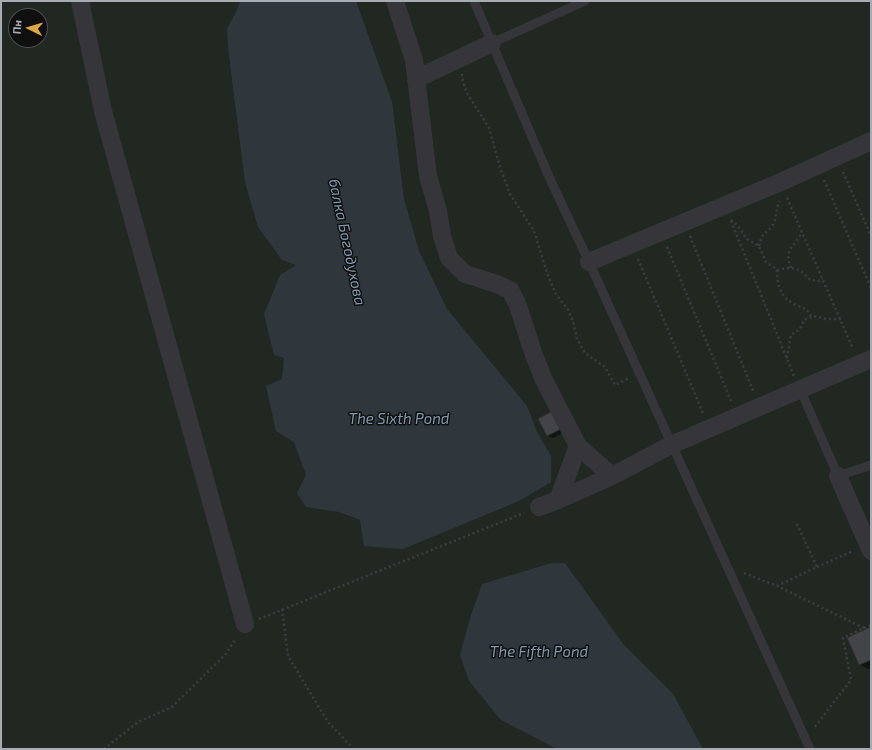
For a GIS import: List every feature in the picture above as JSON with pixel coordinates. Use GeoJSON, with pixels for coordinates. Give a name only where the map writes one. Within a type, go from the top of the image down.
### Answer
{"type":"FeatureCollection","features":[{"type":"Feature","properties":{"kind":"street"},"geometry":{"type":"LineString","coordinates":[[80,1],[103,111],[245,624]]}},
{"type":"Feature","properties":{"kind":"street"},"geometry":{"type":"LineString","coordinates":[[395,1],[414,60],[428,176],[438,210],[442,236],[449,258],[465,274],[497,284],[510,290],[517,303],[544,380],[578,446],[591,460],[612,476]]}},
{"type":"Feature","properties":{"kind":"street"},"geometry":{"type":"LineString","coordinates":[[416,79],[492,43]]}},
{"type":"Feature","properties":{"kind":"street"},"geometry":{"type":"LineString","coordinates":[[589,262],[685,223],[871,141]]}},
{"type":"Feature","properties":{"kind":"street"},"geometry":{"type":"LineString","coordinates":[[539,507],[612,476],[671,445],[709,428],[865,362]]}},
{"type":"Feature","properties":{"kind":"street"},"geometry":{"type":"LineString","coordinates":[[558,500],[578,446]]}},
{"type":"Feature","properties":{"kind":"street"},"geometry":{"type":"LineString","coordinates":[[838,476],[870,548]]}},
{"type":"Feature","properties":{"kind":"lane"},"geometry":{"type":"LineString","coordinates":[[474,1],[550,179],[810,749]]}},
{"type":"Feature","properties":{"kind":"lane"},"geometry":{"type":"LineString","coordinates":[[492,43],[585,1]]}},
{"type":"Feature","properties":{"kind":"lane"},"geometry":{"type":"LineString","coordinates":[[800,389],[838,476],[871,465]]}},
{"type":"Feature","properties":{"kind":"path"},"geometry":{"type":"LineString","coordinates":[[458,59],[462,69],[466,93],[489,128],[500,167],[510,194],[534,231],[548,276],[556,294],[568,310],[573,321],[577,339],[585,353],[605,367],[615,385],[640,374]]}},
{"type":"Feature","properties":{"kind":"path"},"geometry":{"type":"LineString","coordinates":[[836,157],[871,236]]}},
{"type":"Feature","properties":{"kind":"path"},"geometry":{"type":"LineString","coordinates":[[818,165],[871,288]]}},
{"type":"Feature","properties":{"kind":"path"},"geometry":{"type":"LineString","coordinates":[[759,246],[761,237],[773,225],[776,209],[786,194],[840,319],[865,362]]}},
{"type":"Feature","properties":{"kind":"path"},"geometry":{"type":"LineString","coordinates":[[800,389],[730,219],[738,225],[747,239],[759,246],[766,262],[777,270],[791,268],[799,270],[810,280],[819,281],[823,279]]}},
{"type":"Feature","properties":{"kind":"path"},"geometry":{"type":"LineString","coordinates":[[685,223],[760,406]]}},
{"type":"Feature","properties":{"kind":"path"},"geometry":{"type":"LineString","coordinates":[[791,268],[788,253],[802,232]]}},
{"type":"Feature","properties":{"kind":"path"},"geometry":{"type":"LineString","coordinates":[[661,233],[737,416]]}},
{"type":"Feature","properties":{"kind":"path"},"geometry":{"type":"LineString","coordinates":[[632,245],[709,428]]}},
{"type":"Feature","properties":{"kind":"path"},"geometry":{"type":"LineString","coordinates":[[777,270],[778,284],[784,296],[795,305],[804,308],[811,316]]}},
{"type":"Feature","properties":{"kind":"path"},"geometry":{"type":"LineString","coordinates":[[787,359],[792,335],[800,329],[804,320],[811,316],[826,319],[840,319]]}},
{"type":"Feature","properties":{"kind":"path"},"geometry":{"type":"LineString","coordinates":[[104,749],[138,722],[172,706],[225,655],[245,624],[539,507]]}},
{"type":"Feature","properties":{"kind":"path"},"geometry":{"type":"LineString","coordinates":[[796,522],[817,567]]}},
{"type":"Feature","properties":{"kind":"path"},"geometry":{"type":"LineString","coordinates":[[777,586],[844,555],[870,548]]}},
{"type":"Feature","properties":{"kind":"path"},"geometry":{"type":"LineString","coordinates":[[730,575],[741,572],[777,586],[864,628]]}},
{"type":"Feature","properties":{"kind":"path"},"geometry":{"type":"LineString","coordinates":[[282,609],[288,656],[328,722],[351,746],[351,749]]}},
{"type":"Feature","properties":{"kind":"path"},"geometry":{"type":"LineString","coordinates":[[805,739],[852,680],[843,638],[871,625]]}},
{"type":"Feature","properties":{"kind":"shaded area"},"geometry":{"type":"Polygon","coordinates":[[[1,1],[871,1],[871,749],[1,749],[1,1]]]}},
{"type":"Feature","properties":{"kind":"water","name":"The Sixth Pond"},"geometry":{"type":"Polygon","coordinates":[[[240,1],[356,1],[392,102],[404,199],[419,251],[447,309],[527,406],[537,432],[551,456],[551,482],[519,501],[403,549],[364,546],[360,520],[339,512],[306,507],[297,493],[306,475],[294,442],[276,431],[266,386],[282,379],[284,358],[274,355],[264,314],[280,275],[296,265],[282,260],[258,227],[245,182],[227,29],[240,1]]]}},
{"type":"Feature","properties":{"kind":"water","name":"The Fifth Pond"},"geometry":{"type":"Polygon","coordinates":[[[552,563],[565,563],[624,645],[673,694],[703,749],[557,749],[501,720],[469,681],[460,655],[470,618],[482,584],[552,563]]]}},
{"type":"Feature","properties":{"kind":"building"},"geometry":{"type":"Polygon","coordinates":[[[551,412],[561,429],[547,436],[538,419],[551,412]]]}},
{"type":"Feature","properties":{"kind":"building"},"geometry":{"type":"Polygon","coordinates":[[[871,627],[871,660],[859,665],[847,638],[871,627]]]}},
{"type":"Feature","properties":{"kind":"water label","name":"балка Богодухова"},"geometry":{"type":"Point","coordinates":[347,242]}}]}
